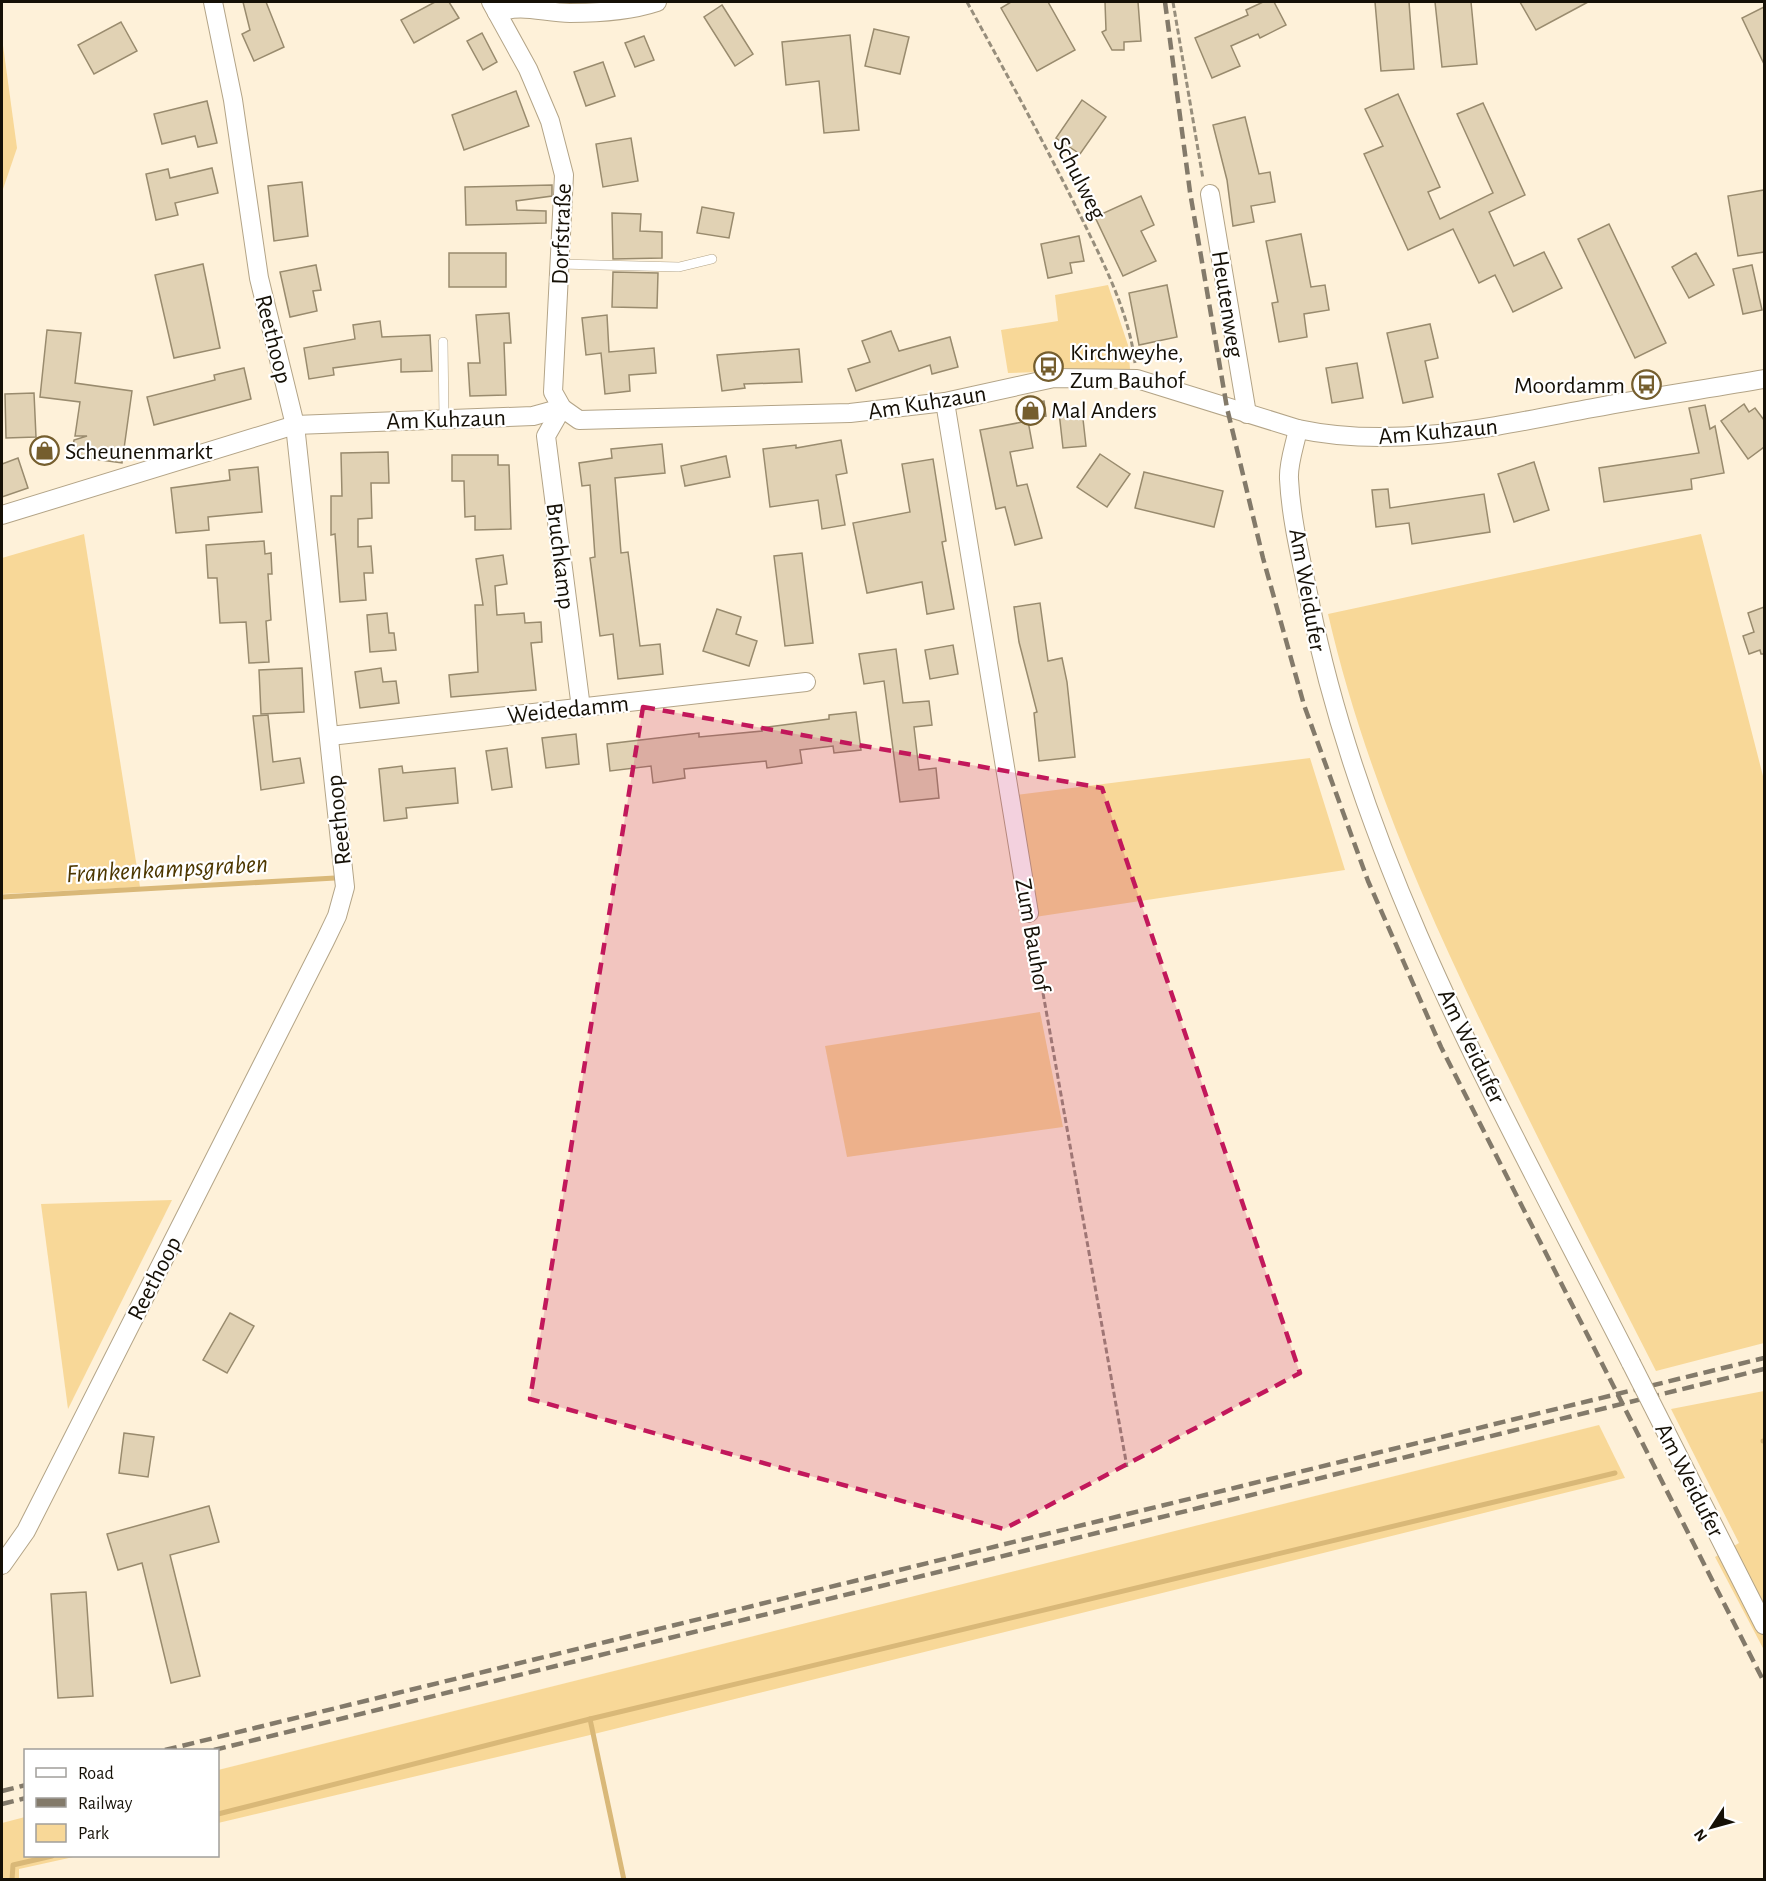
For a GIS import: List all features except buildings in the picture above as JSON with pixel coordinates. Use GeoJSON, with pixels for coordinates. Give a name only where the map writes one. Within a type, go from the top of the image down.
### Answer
{"type":"FeatureCollection","features":[{"type":"Feature","properties":{"kind":"street","name":"Reethoop"},"geometry":{"type":"LineString","coordinates":[[2,1565],[26,1531],[337,916],[345,887],[295,425],[259,278],[233,100],[213,2]]}},
{"type":"Feature","properties":{"kind":"street"},"geometry":{"type":"LineString","coordinates":[[494,7],[569,13],[617,9],[657,2]]}},
{"type":"Feature","properties":{"kind":"street","name":"Dorfstraße"},"geometry":{"type":"LineString","coordinates":[[494,7],[528,69],[550,121],[564,175],[553,392],[562,408]]}},
{"type":"Feature","properties":{"kind":"street","name":"Heutenweg"},"geometry":{"type":"LineString","coordinates":[[1210,194],[1247,414]]}},
{"type":"Feature","properties":{"kind":"street","name":"Am Kuhzaun"},"geometry":{"type":"LineString","coordinates":[[2,515],[295,425],[532,416],[562,408],[579,420],[850,413],[945,402],[1054,378],[1137,379],[1298,429],[1324,435],[1395,439],[1502,425],[1764,380]]}},
{"type":"Feature","properties":{"kind":"street","name":"Zum Bauhof"},"geometry":{"type":"LineString","coordinates":[[945,402],[1029,913]]}},
{"type":"Feature","properties":{"kind":"street","name":"Bruchkamp"},"geometry":{"type":"LineString","coordinates":[[562,408],[546,436],[581,708]]}},
{"type":"Feature","properties":{"kind":"street","name":"Am Weidufer"},"geometry":{"type":"LineString","coordinates":[[1298,429],[1289,477],[1306,583],[1322,662],[1370,812],[1402,896],[1473,1053],[1764,1625]]}},
{"type":"Feature","properties":{"kind":"street","name":"Weidedamm"},"geometry":{"type":"LineString","coordinates":[[330,736],[806,682]]}},
{"type":"Feature","properties":{"kind":"lane"},"geometry":{"type":"LineString","coordinates":[[560,264],[679,267],[712,259]]}},
{"type":"Feature","properties":{"kind":"lane"},"geometry":{"type":"LineString","coordinates":[[443,342],[444,419]]}},
{"type":"Feature","properties":{"kind":"path","name":"Schulweg"},"geometry":{"type":"LineString","coordinates":[[967,2],[1051,155],[1107,271],[1133,347],[1137,379]]}},
{"type":"Feature","properties":{"kind":"path"},"geometry":{"type":"LineString","coordinates":[[1173,2],[1203,184],[1210,194]]}},
{"type":"Feature","properties":{"kind":"path","name":"Zum Bauhof"},"geometry":{"type":"LineString","coordinates":[[1029,913],[1127,1467]]}},
{"type":"Feature","properties":{"kind":"highlighted area"},"geometry":{"type":"Polygon","coordinates":[[[643,707],[1102,788],[1300,1373],[1004,1529],[530,1399],[643,707]]]}},
{"type":"Feature","properties":{"kind":"green space"},"geometry":{"type":"Polygon","coordinates":[[[2,38],[17,148],[2,192],[2,38]]]}},
{"type":"Feature","properties":{"kind":"green space"},"geometry":{"type":"Polygon","coordinates":[[[1108,285],[1128,345],[1130,369],[1008,373],[1001,330],[1058,321],[1055,295],[1108,285]]]}},
{"type":"Feature","properties":{"kind":"green space"},"geometry":{"type":"Polygon","coordinates":[[[84,534],[140,887],[2,894],[2,558],[84,534]]]}},
{"type":"Feature","properties":{"kind":"green space"},"geometry":{"type":"Polygon","coordinates":[[[1701,534],[1764,780],[1764,1343],[1656,1371],[1488,1037],[1408,860],[1363,739],[1328,614],[1701,534]]]}},
{"type":"Feature","properties":{"kind":"green space"},"geometry":{"type":"Polygon","coordinates":[[[1310,758],[1345,870],[1035,917],[1016,795],[1310,758]]]}},
{"type":"Feature","properties":{"kind":"green space"},"geometry":{"type":"Polygon","coordinates":[[[1040,1012],[1063,1127],[847,1157],[825,1046],[1040,1012]]]}},
{"type":"Feature","properties":{"kind":"green space"},"geometry":{"type":"Polygon","coordinates":[[[172,1200],[68,1409],[41,1204],[172,1200]]]}},
{"type":"Feature","properties":{"kind":"green space"},"geometry":{"type":"Polygon","coordinates":[[[1764,1391],[1764,1650],[1715,1557],[1739,1543],[1671,1409],[1764,1391]]]}},
{"type":"Feature","properties":{"kind":"green space"},"geometry":{"type":"Polygon","coordinates":[[[1599,1425],[1625,1478],[586,1736],[219,1823],[219,1770],[1599,1425]]]}},
{"type":"Feature","properties":{"kind":"green space"},"geometry":{"type":"Polygon","coordinates":[[[24,1817],[24,1857],[73,1857],[19,1869],[19,1879],[2,1879],[2,1823],[24,1817]]]}},
{"type":"Feature","properties":{"kind":"waterway","name":"Frankenkampsgraben"},"geometry":{"type":"LineString","coordinates":[[2,897],[335,878]]}},
{"type":"Feature","properties":{"kind":"waterway"},"geometry":{"type":"LineString","coordinates":[[219,1814],[590,1719],[1615,1473]]}},
{"type":"Feature","properties":{"kind":"waterway"},"geometry":{"type":"LineString","coordinates":[[590,1719],[624,1880]]}},
{"type":"Feature","properties":{"kind":"waterway"},"geometry":{"type":"LineString","coordinates":[[12,1880],[13,1865],[48,1857]]}},
{"type":"Feature","properties":{"kind":"railway"},"geometry":{"type":"LineString","coordinates":[[1165,2],[1190,192],[1227,408],[1263,558],[1304,705],[1368,881],[1441,1047],[1764,1682]]}},
{"type":"Feature","properties":{"kind":"railway"},"geometry":{"type":"LineString","coordinates":[[169,1749],[1764,1358]]}},
{"type":"Feature","properties":{"kind":"railway"},"geometry":{"type":"LineString","coordinates":[[218,1749],[1764,1369]]}},
{"type":"Feature","properties":{"kind":"railway"},"geometry":{"type":"LineString","coordinates":[[2,1791],[24,1786]]}},
{"type":"Feature","properties":{"kind":"railway"},"geometry":{"type":"LineString","coordinates":[[2,1804],[24,1798]]}},
{"type":"Feature","properties":{"kind":"place","name":"Kirchweyhe, Zum Bauhof"},"geometry":{"type":"Point","coordinates":[1049,366]}},
{"type":"Feature","properties":{"kind":"place","name":"Moordamm"},"geometry":{"type":"Point","coordinates":[1646,385]}},
{"type":"Feature","properties":{"kind":"place","name":"Mal Anders"},"geometry":{"type":"Point","coordinates":[1030,410]}},
{"type":"Feature","properties":{"kind":"place","name":"Scheunenmarkt"},"geometry":{"type":"Point","coordinates":[44,451]}}]}
